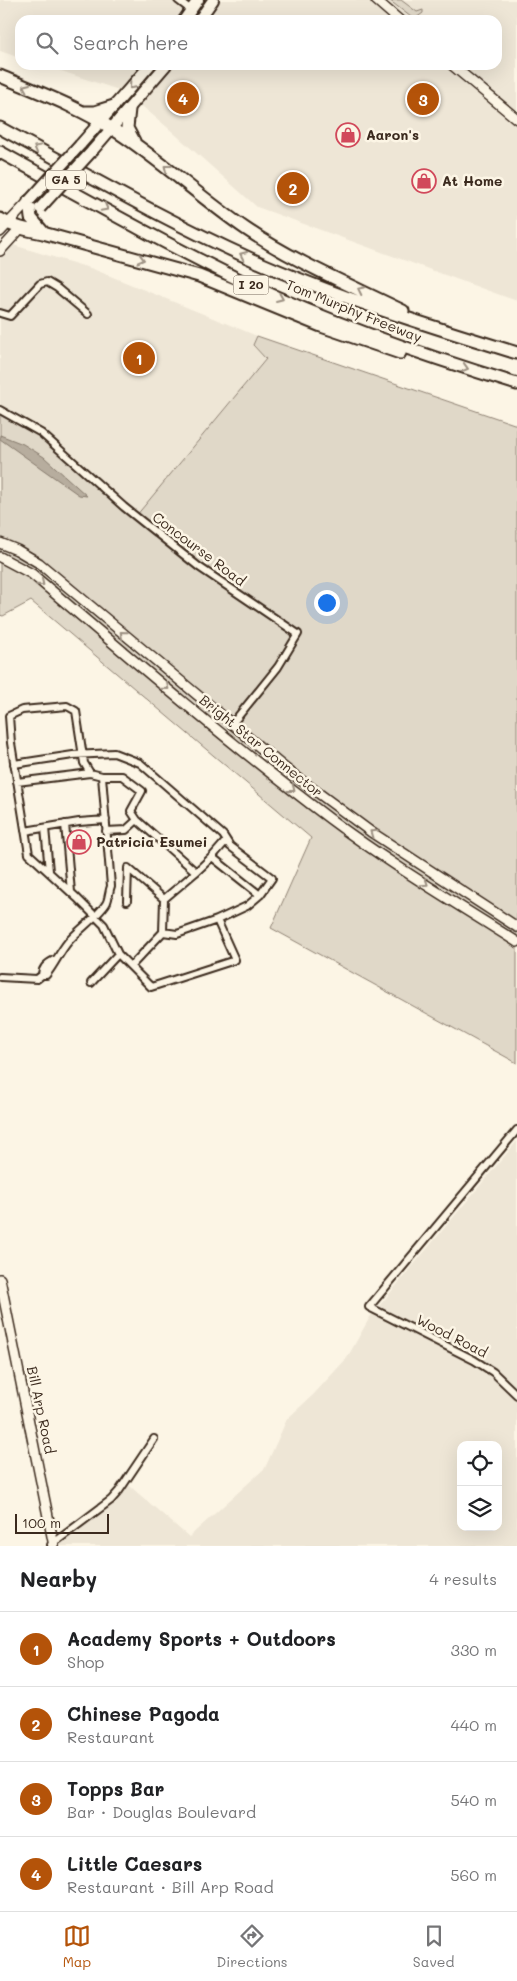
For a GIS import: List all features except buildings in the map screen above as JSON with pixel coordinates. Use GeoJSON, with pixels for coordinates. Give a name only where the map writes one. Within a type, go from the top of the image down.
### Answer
{"type":"FeatureCollection","features":[{"type":"Feature","properties":{"kind":"highway"},"geometry":{"type":"LineString","coordinates":[[0,76],[85,112],[112,128],[232,219],[280,251],[436,328]]}},
{"type":"Feature","properties":{"kind":"highway"},"geometry":{"type":"LineString","coordinates":[[85,112],[101,111],[114,106]]}},
{"type":"Feature","properties":{"kind":"highway"},"geometry":{"type":"LineString","coordinates":[[129,108],[127,128],[138,146]]}},
{"type":"Feature","properties":{"kind":"highway","name":"Tom Murphy Freeway"},"geometry":{"type":"LineString","coordinates":[[0,128],[160,214],[248,258],[342,296],[517,354]]}},
{"type":"Feature","properties":{"kind":"highway","name":"Tom Murphy Freeway"},"geometry":{"type":"LineString","coordinates":[[0,152],[248,284],[438,360],[517,384]]}},
{"type":"Feature","properties":{"kind":"highway"},"geometry":{"type":"LineString","coordinates":[[29,201],[31,218],[43,233]]}},
{"type":"Feature","properties":{"kind":"highway"},"geometry":{"type":"LineString","coordinates":[[3,225],[43,233],[199,276],[376,346],[411,357],[438,360]]}},
{"type":"Feature","properties":{"kind":"main road"},"geometry":{"type":"LineString","coordinates":[[202,15],[213,0]]}},
{"type":"Feature","properties":{"kind":"main road"},"geometry":{"type":"LineString","coordinates":[[187,15],[194,3]]}},
{"type":"Feature","properties":{"kind":"main road","name":"GA 5"},"geometry":{"type":"LineString","coordinates":[[29,201],[146,70]]}},
{"type":"Feature","properties":{"kind":"main road","name":"GA 5"},"geometry":{"type":"LineString","coordinates":[[21,228],[92,151],[162,70]]}},
{"type":"Feature","properties":{"kind":"street"},"geometry":{"type":"LineString","coordinates":[[178,0],[194,3]]}},
{"type":"Feature","properties":{"kind":"street"},"geometry":{"type":"LineString","coordinates":[[376,0],[393,15]]}},
{"type":"Feature","properties":{"kind":"street"},"geometry":{"type":"LineString","coordinates":[[458,70],[517,119]]}},
{"type":"Feature","properties":{"kind":"street","name":"GA 5"},"geometry":{"type":"LineString","coordinates":[[3,225],[29,201]]}},
{"type":"Feature","properties":{"kind":"street","name":"GA 5"},"geometry":{"type":"LineString","coordinates":[[0,251],[21,228]]}},
{"type":"Feature","properties":{"kind":"street"},"geometry":{"type":"LineString","coordinates":[[0,313],[10,316],[40,284],[47,282],[88,314]]}},
{"type":"Feature","properties":{"kind":"street","name":"Concourse Road"},"geometry":{"type":"LineString","coordinates":[[0,410],[42,433],[124,507],[199,567],[298,634],[278,667],[232,724]]}},
{"type":"Feature","properties":{"kind":"street","name":"Bright Star Connector"},"geometry":{"type":"LineString","coordinates":[[0,543],[17,550],[39,564],[286,769],[371,832],[517,927]]}},
{"type":"Feature","properties":{"kind":"street","name":"Bright Star Connector"},"geometry":{"type":"LineString","coordinates":[[0,557],[32,574],[223,734],[331,820],[387,859],[517,942]]}},
{"type":"Feature","properties":{"kind":"street"},"geometry":{"type":"LineString","coordinates":[[90,773],[84,763],[76,711],[68,706],[22,710],[9,716],[14,764],[29,854],[104,925],[118,954],[151,987],[235,960],[217,920]]}},
{"type":"Feature","properties":{"kind":"street"},"geometry":{"type":"LineString","coordinates":[[14,764],[114,753],[140,763],[223,835],[230,846],[272,878],[260,895],[247,906],[217,920],[177,934],[163,932]]}},
{"type":"Feature","properties":{"kind":"street"},"geometry":{"type":"LineString","coordinates":[[17,782],[90,773],[102,776],[122,776],[142,791],[131,811],[137,820],[196,872]]}},
{"type":"Feature","properties":{"kind":"street"},"geometry":{"type":"LineString","coordinates":[[0,977],[37,979],[42,975],[42,971],[46,966],[54,960],[68,942],[106,903],[111,886],[102,776]]}},
{"type":"Feature","properties":{"kind":"street"},"geometry":{"type":"LineString","coordinates":[[25,831],[65,824],[106,820]]}},
{"type":"Feature","properties":{"kind":"street"},"geometry":{"type":"LineString","coordinates":[[106,831],[126,830],[137,820]]}},
{"type":"Feature","properties":{"kind":"street"},"geometry":{"type":"LineString","coordinates":[[65,824],[71,892]]}},
{"type":"Feature","properties":{"kind":"street"},"geometry":{"type":"LineString","coordinates":[[45,828],[49,871]]}},
{"type":"Feature","properties":{"kind":"street"},"geometry":{"type":"LineString","coordinates":[[131,966],[163,932],[164,899],[196,872],[226,841]]}},
{"type":"Feature","properties":{"kind":"street"},"geometry":{"type":"LineString","coordinates":[[212,857],[260,895]]}},
{"type":"Feature","properties":{"kind":"street"},"geometry":{"type":"LineString","coordinates":[[127,901],[128,868],[164,899]]}},
{"type":"Feature","properties":{"kind":"street"},"geometry":{"type":"LineString","coordinates":[[91,983],[118,954]]}},
{"type":"Feature","properties":{"kind":"street","name":"Wood Road"},"geometry":{"type":"LineString","coordinates":[[517,1130],[369,1307],[474,1360],[493,1372],[517,1395]]}},
{"type":"Feature","properties":{"kind":"street","name":"Bill Arp Road"},"geometry":{"type":"LineString","coordinates":[[0,1279],[52,1545]]}},
{"type":"Feature","properties":{"kind":"street"},"geometry":{"type":"LineString","coordinates":[[52,1545],[120,1491],[154,1439]]}},
{"type":"Feature","properties":{"kind":"shaded area"},"geometry":{"type":"Polygon","coordinates":[[[0,0],[517,0],[517,301],[257,207],[125,92],[58,70],[502,70],[502,15],[15,15],[15,56],[0,51],[0,0]]]}},
{"type":"Feature","properties":{"kind":"shaded area"},"geometry":{"type":"Polygon","coordinates":[[[389,0],[401,0],[417,12],[423,10],[420,15],[408,15],[389,0]]]}},
{"type":"Feature","properties":{"kind":"shaded area"},"geometry":{"type":"Polygon","coordinates":[[[0,241],[93,269],[257,336],[253,346],[266,359],[136,517],[0,410],[0,241]]]}},
{"type":"Feature","properties":{"kind":"shaded area"},"geometry":{"type":"Polygon","coordinates":[[[257,336],[517,425],[517,1063],[271,928],[311,838],[31,601],[3,616],[0,615],[0,410],[41,433],[136,516],[266,359],[253,345],[257,336]]]}},
{"type":"Feature","properties":{"kind":"shaded area"},"geometry":{"type":"Polygon","coordinates":[[[0,435],[23,444],[44,457],[87,496],[79,495],[0,439],[0,435]]]}},
{"type":"Feature","properties":{"kind":"shaded area"},"geometry":{"type":"Polygon","coordinates":[[[517,1141],[517,1546],[50,1546],[111,1500],[125,1482],[189,1537],[265,1468],[287,1419],[313,1395],[347,1358],[370,1317],[517,1141]]]}},
{"type":"Feature","properties":{"kind":"place","name":"Little Caesars"},"geometry":{"type":"Point","coordinates":[183,98]}},
{"type":"Feature","properties":{"kind":"place","name":"Topps Bar"},"geometry":{"type":"Point","coordinates":[423,99]}},
{"type":"Feature","properties":{"kind":"place","name":"Aaron's"},"geometry":{"type":"Point","coordinates":[348,135]}},
{"type":"Feature","properties":{"kind":"place","name":"At Home"},"geometry":{"type":"Point","coordinates":[424,181]}},
{"type":"Feature","properties":{"kind":"place","name":"Chinese Pagoda"},"geometry":{"type":"Point","coordinates":[293,188]}},
{"type":"Feature","properties":{"kind":"place","name":"Academy Sports + Outdoors"},"geometry":{"type":"Point","coordinates":[139,358]}},
{"type":"Feature","properties":{"kind":"place","name":"Patricia Esumei"},"geometry":{"type":"Point","coordinates":[79,842]}}]}
